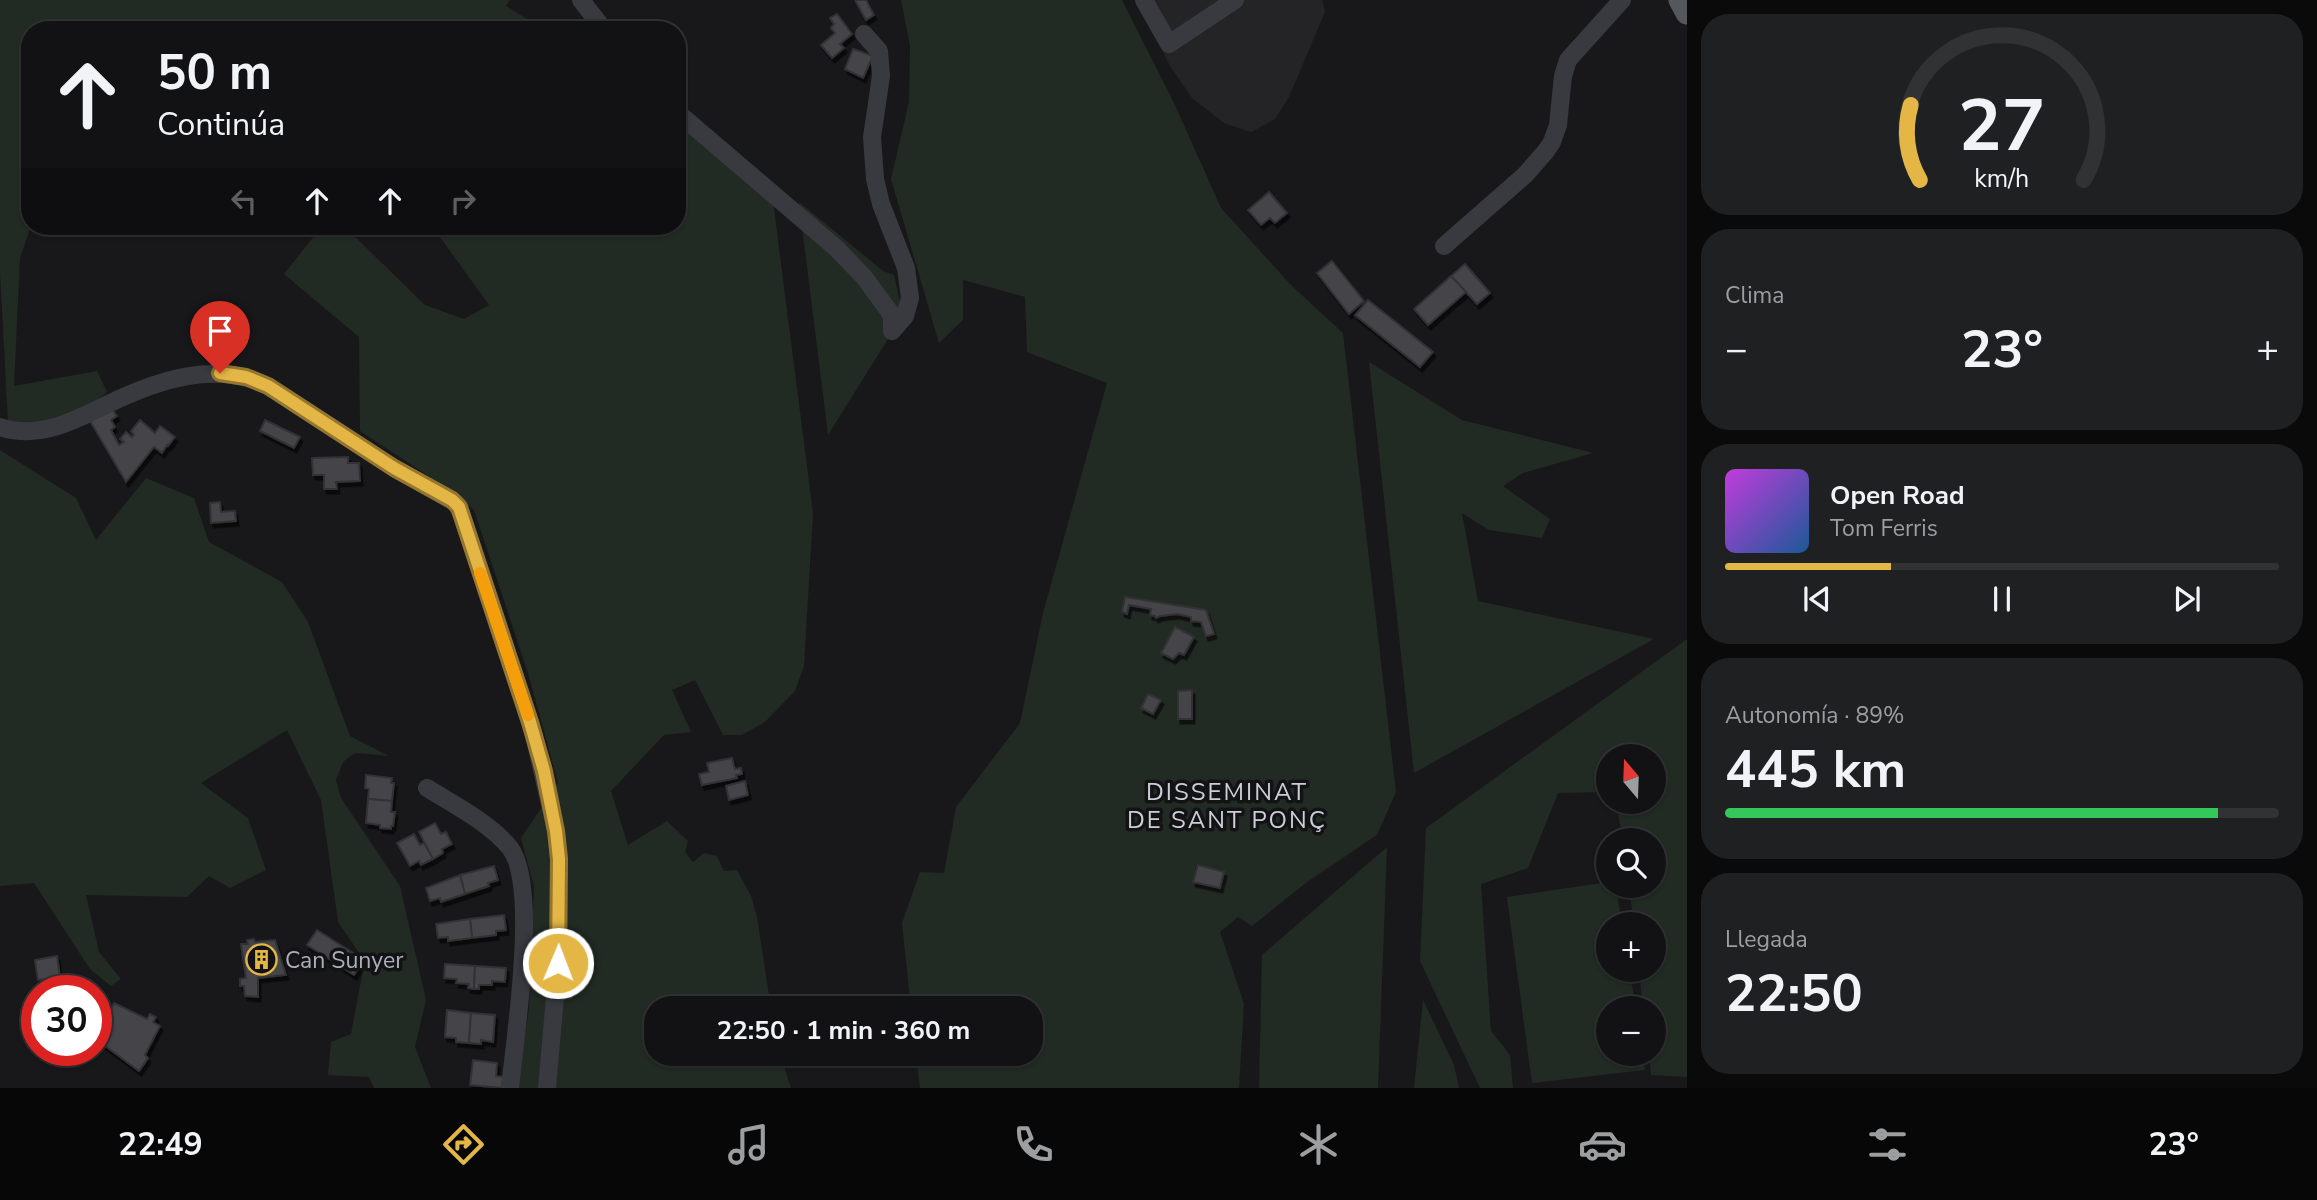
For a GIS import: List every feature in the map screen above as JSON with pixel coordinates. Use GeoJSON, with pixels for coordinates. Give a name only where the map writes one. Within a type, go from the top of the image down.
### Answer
{"type":"FeatureCollection","features":[{"type":"Feature","properties":{"kind":"main road"},"geometry":{"type":"LineString","coordinates":[[1679,0],[1687,13]]}},
{"type":"Feature","properties":{"kind":"street"},"geometry":{"type":"LineString","coordinates":[[581,0],[597,21]]}},
{"type":"Feature","properties":{"kind":"street"},"geometry":{"type":"LineString","coordinates":[[1144,0],[1169,44],[1235,0]]}},
{"type":"Feature","properties":{"kind":"street"},"geometry":{"type":"LineString","coordinates":[[1444,246],[1525,175],[1546,151],[1558,125],[1563,76],[1568,60],[1622,0]]}},
{"type":"Feature","properties":{"kind":"street"},"geometry":{"type":"LineString","coordinates":[[686,119],[796,211],[851,262],[892,316],[892,331],[905,316],[910,298],[906,268],[881,204],[875,179],[872,137],[881,76],[878,51],[864,34]]}},
{"type":"Feature","properties":{"kind":"street"},"geometry":{"type":"LineString","coordinates":[[0,427],[26,432],[55,427],[166,382],[204,373],[231,374],[268,386],[394,468],[452,500],[460,511],[530,722],[548,789],[559,859],[558,963],[547,1088]]}},
{"type":"Feature","properties":{"kind":"street"},"geometry":{"type":"LineString","coordinates":[[427,788],[497,835],[510,848],[519,864],[525,911],[510,1088]]}},
{"type":"Feature","properties":{"kind":"shaded area"},"geometry":{"type":"Polygon","coordinates":[[[0,0],[510,0],[506,6],[530,21],[21,21],[21,235],[28,235],[20,258],[14,386],[97,371],[107,392],[100,398],[65,417],[45,422],[8,422],[0,272],[0,0]]]}},
{"type":"Feature","properties":{"kind":"shaded area"},"geometry":{"type":"Polygon","coordinates":[[[901,0],[1122,0],[1175,105],[1221,208],[1292,286],[1343,333],[1396,792],[1377,835],[1307,882],[1252,926],[1238,917],[1220,932],[1244,1004],[1239,1088],[920,1088],[917,1066],[1043,1066],[1043,996],[910,996],[902,923],[920,872],[944,873],[956,807],[1020,723],[1043,613],[1107,383],[1027,352],[1025,297],[963,280],[963,320],[939,343],[891,179],[909,102],[910,46],[901,0]]]}},
{"type":"Feature","properties":{"kind":"shaded area"},"geometry":{"type":"Polygon","coordinates":[[[1141,0],[1322,0],[1325,12],[1289,97],[1275,119],[1251,132],[1224,123],[1192,98],[1170,66],[1141,0]]]}},
{"type":"Feature","properties":{"kind":"shaded area"},"geometry":{"type":"Polygon","coordinates":[[[686,127],[773,201],[813,513],[804,666],[795,691],[765,722],[742,735],[723,735],[695,680],[672,690],[691,732],[664,735],[611,791],[628,845],[667,821],[688,841],[685,852],[693,862],[704,853],[717,856],[724,871],[737,870],[751,896],[757,917],[769,996],[644,996],[644,1066],[784,1066],[791,1088],[517,1088],[529,1009],[534,887],[521,838],[558,783],[528,673],[474,510],[442,485],[360,431],[359,337],[284,274],[315,235],[353,235],[425,305],[464,319],[489,305],[438,235],[686,235],[686,127]]]}},
{"type":"Feature","properties":{"kind":"shaded area"},"geometry":{"type":"Polygon","coordinates":[[[799,202],[883,271],[894,275],[903,315],[828,435],[799,202]]]}},
{"type":"Feature","properties":{"kind":"shaded area"},"geometry":{"type":"Polygon","coordinates":[[[1369,362],[1462,420],[1593,453],[1523,473],[1503,486],[1550,519],[1542,538],[1489,530],[1462,513],[1478,601],[1654,639],[1414,773],[1369,362]]]}},
{"type":"Feature","properties":{"kind":"shaded area"},"geometry":{"type":"Polygon","coordinates":[[[0,450],[76,498],[96,540],[146,478],[194,498],[209,542],[282,582],[308,622],[350,736],[389,756],[355,753],[343,762],[336,780],[341,798],[400,886],[426,1000],[415,1047],[431,1088],[374,1088],[369,1077],[328,1075],[331,1042],[351,1034],[364,960],[338,922],[321,800],[287,730],[201,783],[248,818],[266,870],[230,888],[209,876],[187,897],[86,895],[99,952],[121,979],[112,985],[112,975],[97,975],[90,969],[34,883],[0,886],[0,450]]]}},
{"type":"Feature","properties":{"kind":"shaded area"},"geometry":{"type":"Polygon","coordinates":[[[1687,639],[1687,1077],[1651,1075],[1650,1066],[1666,1066],[1666,996],[1642,996],[1640,982],[1666,982],[1666,912],[1632,912],[1631,898],[1666,898],[1666,828],[1621,828],[1618,814],[1666,814],[1666,744],[1596,744],[1596,792],[1558,793],[1528,868],[1481,884],[1491,1031],[1510,1055],[1513,1088],[1480,1088],[1420,961],[1426,828],[1687,639]]]}},
{"type":"Feature","properties":{"kind":"shaded area"},"geometry":{"type":"Polygon","coordinates":[[[1387,847],[1378,1088],[1259,1088],[1262,955],[1387,847]]]}},
{"type":"Feature","properties":{"kind":"shaded area"},"geometry":{"type":"Polygon","coordinates":[[[1596,884],[1596,898],[1618,898],[1620,912],[1596,912],[1596,982],[1631,982],[1634,996],[1596,996],[1596,1066],[1644,1066],[1645,1070],[1532,1083],[1507,897],[1596,884]]]}},
{"type":"Feature","properties":{"kind":"shaded area"},"geometry":{"type":"Polygon","coordinates":[[[1423,1000],[1454,1065],[1459,1088],[1414,1088],[1423,1000]]]}},
{"type":"Feature","properties":{"kind":"building"},"geometry":{"type":"Polygon","coordinates":[[[855,0],[866,0],[874,15],[866,20],[855,0]]]}},
{"type":"Feature","properties":{"kind":"building"},"geometry":{"type":"Polygon","coordinates":[[[837,14],[852,34],[840,44],[844,48],[832,58],[821,45],[835,33],[831,28],[834,24],[830,18],[837,14]]]}},
{"type":"Feature","properties":{"kind":"building"},"geometry":{"type":"Polygon","coordinates":[[[853,49],[873,56],[863,78],[845,69],[853,49]]]}},
{"type":"Feature","properties":{"kind":"building"},"geometry":{"type":"Polygon","coordinates":[[[1269,192],[1287,213],[1275,223],[1270,218],[1261,225],[1248,210],[1269,192]]]}},
{"type":"Feature","properties":{"kind":"building"},"geometry":{"type":"Polygon","coordinates":[[[1332,261],[1364,301],[1349,314],[1317,273],[1332,261]]]}},
{"type":"Feature","properties":{"kind":"building"},"geometry":{"type":"Polygon","coordinates":[[[1465,264],[1490,293],[1477,304],[1451,276],[1465,264]]]}},
{"type":"Feature","properties":{"kind":"building"},"geometry":{"type":"Polygon","coordinates":[[[1451,276],[1466,292],[1428,325],[1414,309],[1451,276]]]}},
{"type":"Feature","properties":{"kind":"building"},"geometry":{"type":"Polygon","coordinates":[[[1368,300],[1433,352],[1420,367],[1355,315],[1368,300]]]}},
{"type":"Feature","properties":{"kind":"building"},"geometry":{"type":"Polygon","coordinates":[[[111,408],[117,416],[111,420],[115,427],[111,430],[119,445],[124,442],[120,439],[126,432],[132,437],[134,435],[131,431],[140,420],[155,433],[160,426],[175,437],[162,453],[154,447],[126,482],[90,421],[111,408]]]}},
{"type":"Feature","properties":{"kind":"building"},"geometry":{"type":"Polygon","coordinates":[[[265,420],[300,437],[294,448],[260,431],[265,420]]]}},
{"type":"Feature","properties":{"kind":"building"},"geometry":{"type":"Polygon","coordinates":[[[348,457],[348,463],[359,463],[360,481],[336,482],[337,489],[324,489],[324,475],[313,475],[312,458],[348,457]]]}},
{"type":"Feature","properties":{"kind":"building"},"geometry":{"type":"Polygon","coordinates":[[[220,502],[221,512],[235,511],[236,521],[211,523],[210,503],[220,502]]]}},
{"type":"Feature","properties":{"kind":"building"},"geometry":{"type":"Polygon","coordinates":[[[1125,597],[1206,610],[1214,634],[1206,636],[1201,622],[1191,621],[1191,617],[1177,614],[1156,618],[1150,615],[1151,609],[1129,605],[1127,614],[1122,612],[1125,597]]]}},
{"type":"Feature","properties":{"kind":"building"},"geometry":{"type":"Polygon","coordinates":[[[1175,627],[1194,637],[1184,655],[1179,653],[1173,659],[1161,653],[1175,627]]]}},
{"type":"Feature","properties":{"kind":"building"},"geometry":{"type":"Polygon","coordinates":[[[1192,690],[1192,719],[1178,719],[1178,691],[1192,690]]]}},
{"type":"Feature","properties":{"kind":"building"},"geometry":{"type":"Polygon","coordinates":[[[1148,694],[1161,700],[1153,714],[1141,708],[1148,694]]]}},
{"type":"Feature","properties":{"kind":"building"},"geometry":{"type":"Polygon","coordinates":[[[732,758],[735,769],[741,768],[742,774],[736,775],[737,778],[702,785],[699,774],[709,772],[707,763],[732,758]]]}},
{"type":"Feature","properties":{"kind":"building"},"geometry":{"type":"Polygon","coordinates":[[[366,775],[392,778],[392,801],[368,799],[366,775]]]}},
{"type":"Feature","properties":{"kind":"building"},"geometry":{"type":"Polygon","coordinates":[[[745,781],[748,795],[729,800],[726,786],[745,781]]]}},
{"type":"Feature","properties":{"kind":"building"},"geometry":{"type":"Polygon","coordinates":[[[368,799],[392,801],[391,812],[395,812],[391,829],[366,823],[368,799]]]}},
{"type":"Feature","properties":{"kind":"building"},"geometry":{"type":"Polygon","coordinates":[[[435,823],[441,834],[446,832],[452,844],[442,849],[443,853],[433,859],[419,832],[435,823]]]}},
{"type":"Feature","properties":{"kind":"building"},"geometry":{"type":"Polygon","coordinates":[[[414,834],[420,845],[424,843],[433,859],[421,865],[419,861],[410,866],[397,843],[414,834]]]}},
{"type":"Feature","properties":{"kind":"building"},"geometry":{"type":"Polygon","coordinates":[[[1198,865],[1224,872],[1220,888],[1193,882],[1198,865]]]}},
{"type":"Feature","properties":{"kind":"building"},"geometry":{"type":"Polygon","coordinates":[[[494,866],[498,880],[465,894],[460,875],[494,866]]]}},
{"type":"Feature","properties":{"kind":"building"},"geometry":{"type":"Polygon","coordinates":[[[460,875],[465,894],[441,902],[440,898],[430,901],[426,888],[460,875]]]}},
{"type":"Feature","properties":{"kind":"building"},"geometry":{"type":"Polygon","coordinates":[[[504,915],[506,930],[496,931],[496,935],[472,938],[470,919],[504,915]]]}},
{"type":"Feature","properties":{"kind":"building"},"geometry":{"type":"Polygon","coordinates":[[[470,919],[472,938],[448,941],[448,937],[438,938],[436,924],[470,919]]]}},
{"type":"Feature","properties":{"kind":"building"},"geometry":{"type":"Polygon","coordinates":[[[317,930],[364,960],[354,975],[307,945],[317,930]]]}},
{"type":"Feature","properties":{"kind":"building","name":"Can Sunyer"},"geometry":{"type":"Polygon","coordinates":[[[254,939],[255,942],[275,940],[286,975],[258,978],[258,997],[245,996],[244,986],[240,986],[240,979],[246,978],[241,944],[248,944],[247,940],[254,939]]]}},
{"type":"Feature","properties":{"kind":"building"},"geometry":{"type":"Polygon","coordinates":[[[57,956],[60,975],[37,975],[35,960],[57,956]]]}},
{"type":"Feature","properties":{"kind":"building"},"geometry":{"type":"Polygon","coordinates":[[[445,964],[475,966],[474,989],[468,988],[469,984],[456,983],[457,979],[444,978],[445,964]]]}},
{"type":"Feature","properties":{"kind":"building"},"geometry":{"type":"Polygon","coordinates":[[[475,966],[506,968],[505,982],[492,981],[492,985],[479,985],[479,989],[474,989],[475,966]]]}},
{"type":"Feature","properties":{"kind":"building"},"geometry":{"type":"Polygon","coordinates":[[[114,1003],[147,1019],[150,1014],[156,1017],[153,1022],[160,1026],[145,1055],[148,1058],[139,1071],[112,1051],[114,1003]]]}},
{"type":"Feature","properties":{"kind":"building"},"geometry":{"type":"Polygon","coordinates":[[[447,1010],[471,1013],[469,1043],[456,1042],[456,1038],[445,1037],[447,1010]]]}},
{"type":"Feature","properties":{"kind":"building"},"geometry":{"type":"Polygon","coordinates":[[[471,1013],[495,1015],[493,1042],[481,1040],[481,1044],[469,1043],[471,1013]]]}},
{"type":"Feature","properties":{"kind":"building"},"geometry":{"type":"Polygon","coordinates":[[[473,1060],[497,1063],[496,1076],[503,1077],[502,1088],[470,1085],[473,1060]]]}},
{"type":"Feature","properties":{"kind":"slow traffic"},"geometry":{"type":"LineString","coordinates":[[480,573],[528,715]]}},
{"type":"Feature","properties":{"kind":"place","name":"Can Sunyer"},"geometry":{"type":"Point","coordinates":[262,960]}},
{"type":"Feature","properties":{"kind":"district","name":"DISSEMINAT DE SANT PONÇ"},"geometry":{"type":"Point","coordinates":[1227,806]}},
{"type":"Feature","properties":{"kind":"route"},"geometry":{"type":"LineString","coordinates":[[220,373],[246,377],[268,386],[394,468],[452,500],[459,507],[544,771],[559,859],[558,963]]}}]}
